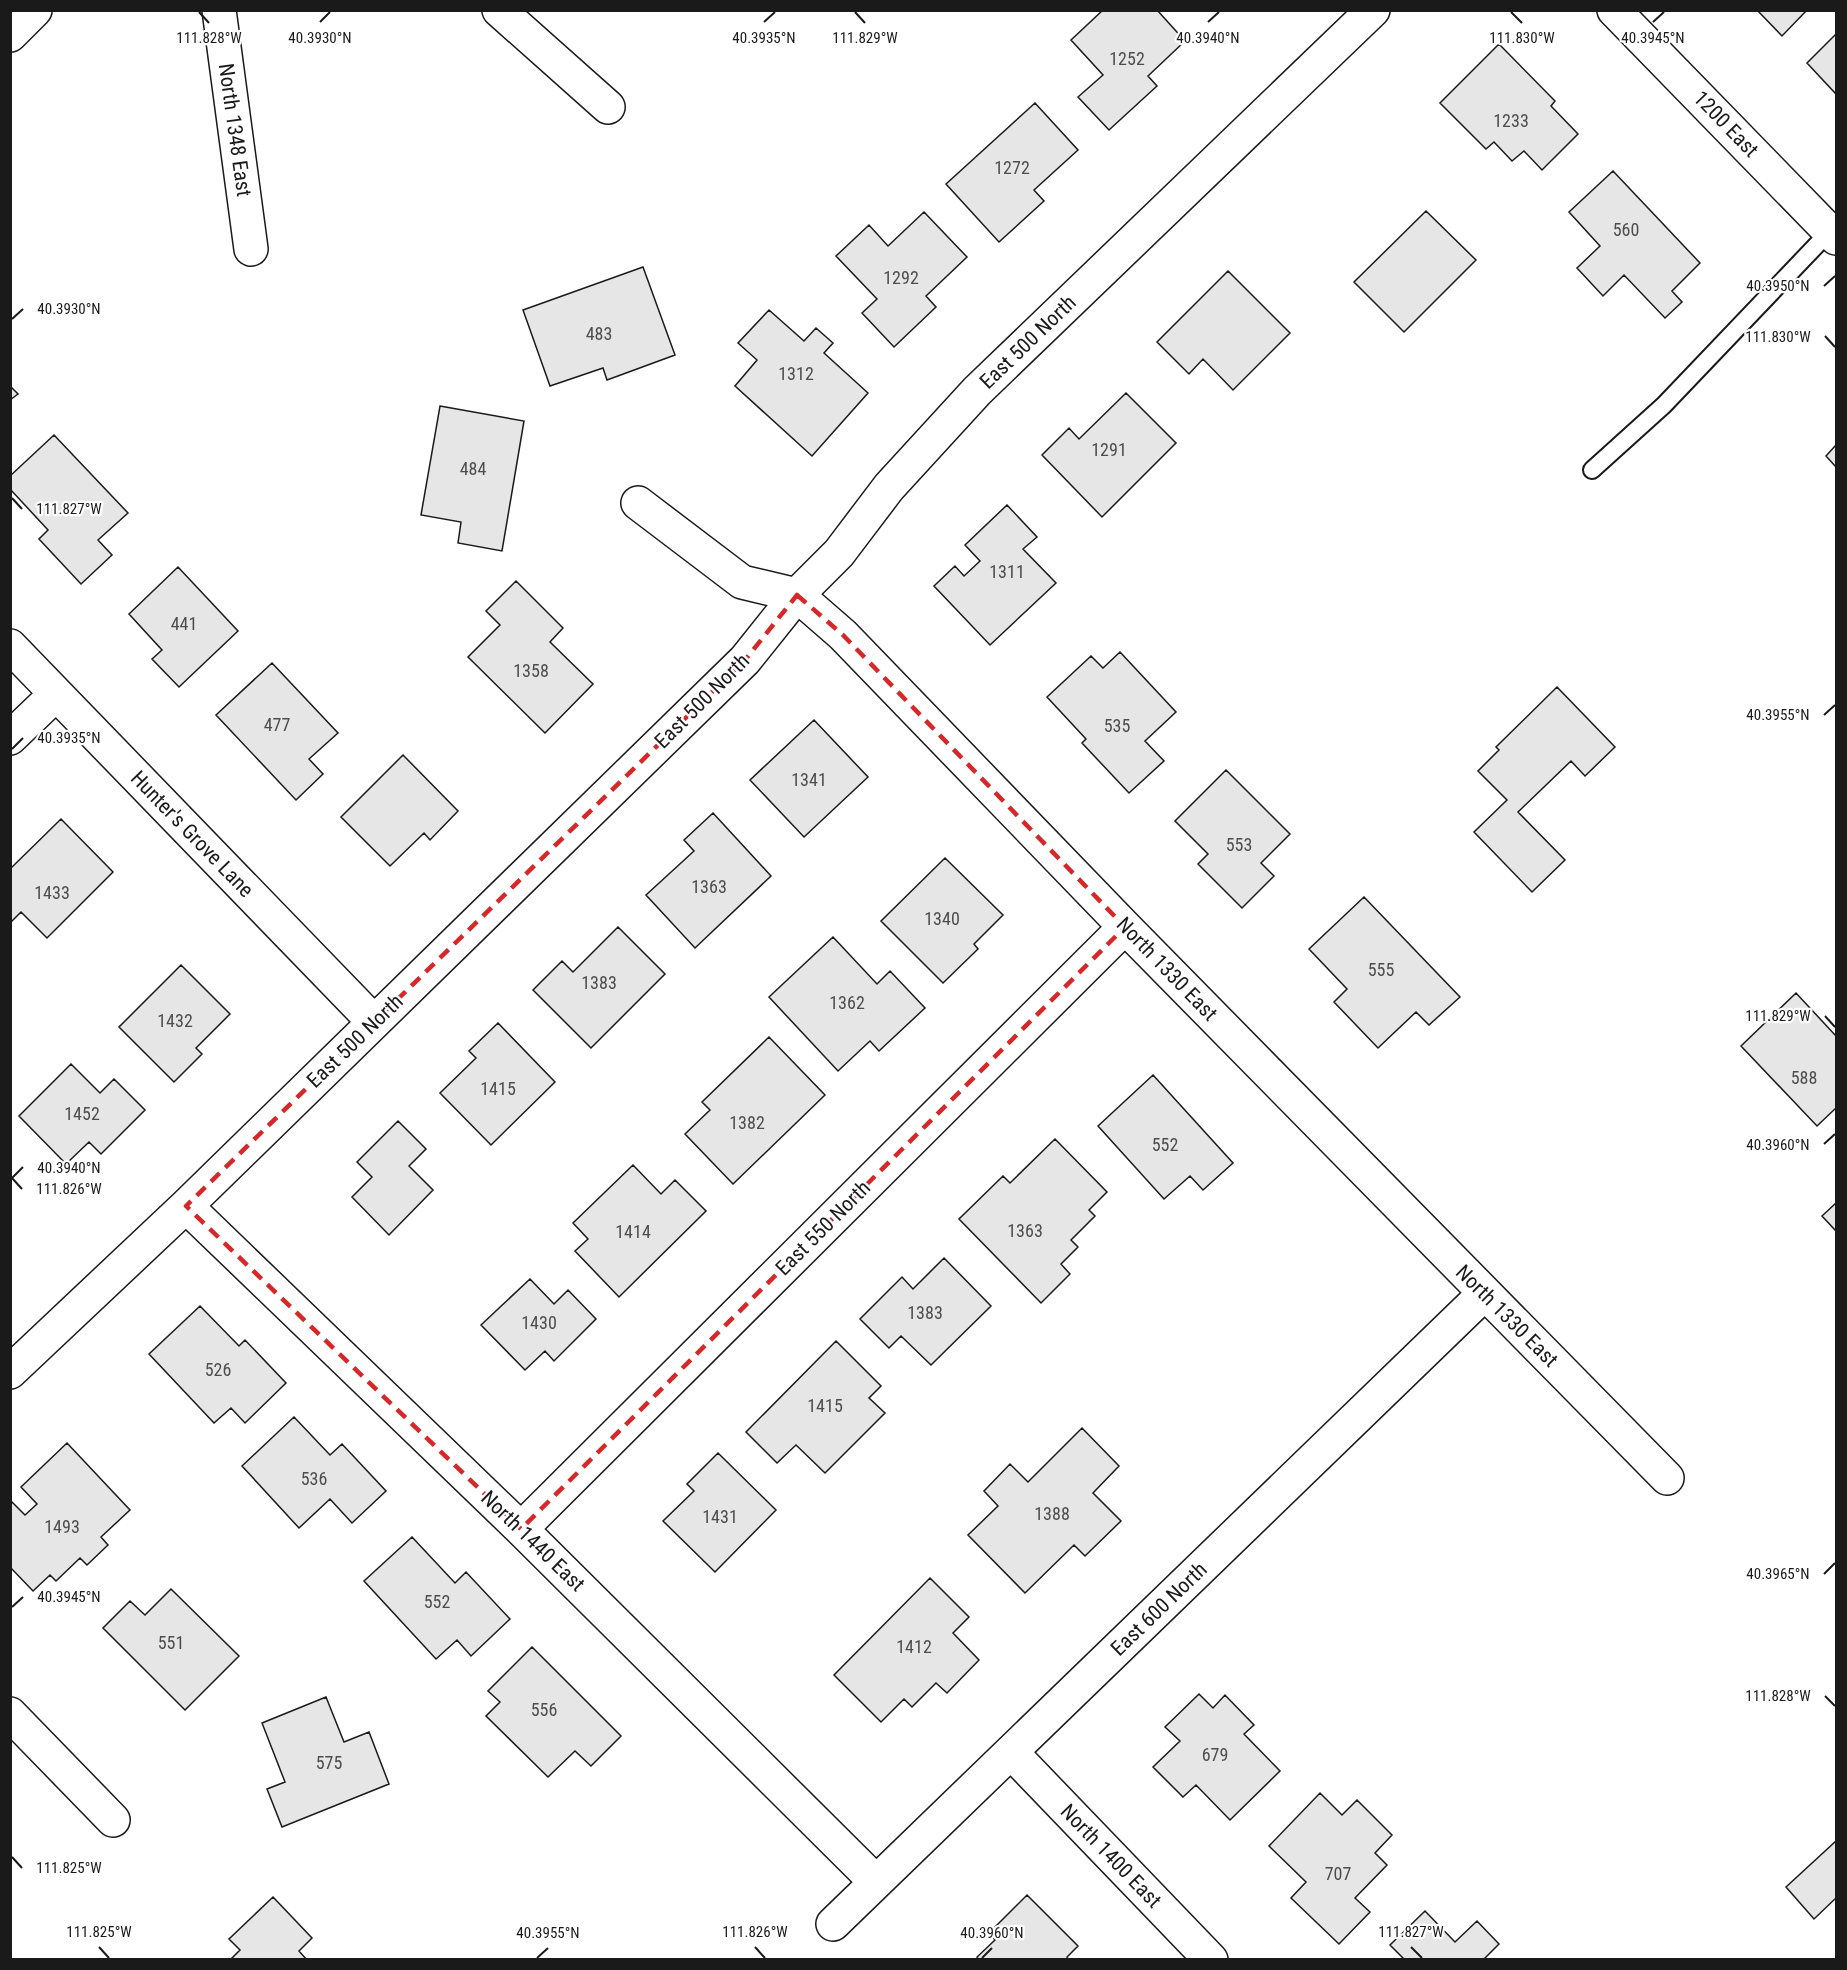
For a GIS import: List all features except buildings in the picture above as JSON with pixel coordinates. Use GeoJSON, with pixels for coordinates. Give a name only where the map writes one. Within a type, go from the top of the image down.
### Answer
{"type":"FeatureCollection","features":[{"type":"Feature","properties":{"kind":"street"},"geometry":{"type":"LineString","coordinates":[[10,35],[34,10]]}},
{"type":"Feature","properties":{"kind":"street","name":"North 1348 East"},"geometry":{"type":"LineString","coordinates":[[219,10],[251,249]]}},
{"type":"Feature","properties":{"kind":"street"},"geometry":{"type":"LineString","coordinates":[[499,10],[608,107]]}},
{"type":"Feature","properties":{"kind":"street","name":"East 500 North"},"geometry":{"type":"LineString","coordinates":[[10,1372],[186,1206],[745,660],[797,595],[839,553],[889,487],[976,391],[1373,10]]}},
{"type":"Feature","properties":{"kind":"street","name":"1200 East"},"geometry":{"type":"LineString","coordinates":[[1614,10],[1833,235]]}},
{"type":"Feature","properties":{"kind":"street","name":"North 1330 East"},"geometry":{"type":"LineString","coordinates":[[638,502],[742,582],[797,595],[843,635],[1125,927],[1667,1478]]}},
{"type":"Feature","properties":{"kind":"street","name":"Hunter's Grove Lane"},"geometry":{"type":"LineString","coordinates":[[10,646],[375,1022]]}},
{"type":"Feature","properties":{"kind":"street"},"geometry":{"type":"LineString","coordinates":[[10,738],[56,694]]}},
{"type":"Feature","properties":{"kind":"street","name":"East 550 North"},"geometry":{"type":"LineString","coordinates":[[521,1529],[1125,927]]}},
{"type":"Feature","properties":{"kind":"street","name":"North 1440 East"},"geometry":{"type":"LineString","coordinates":[[186,1206],[521,1529],[876,1882]]}},
{"type":"Feature","properties":{"kind":"street","name":"East 600 North"},"geometry":{"type":"LineString","coordinates":[[833,1924],[1485,1293]]}},
{"type":"Feature","properties":{"kind":"street"},"geometry":{"type":"LineString","coordinates":[[10,1714],[113,1820]]}},
{"type":"Feature","properties":{"kind":"street","name":"North 1400 East"},"geometry":{"type":"LineString","coordinates":[[1011,1752],[1211,1959]]}},
{"type":"Feature","properties":{"kind":"lane"},"geometry":{"type":"LineString","coordinates":[[1592,470],[1664,405],[1833,235]]}},
{"type":"Feature","properties":{"kind":"highlighted area"},"geometry":{"type":"Polygon","coordinates":[[[797,595],[843,635],[1125,927],[521,1529],[186,1206],[745,660],[797,595]]]}}]}
